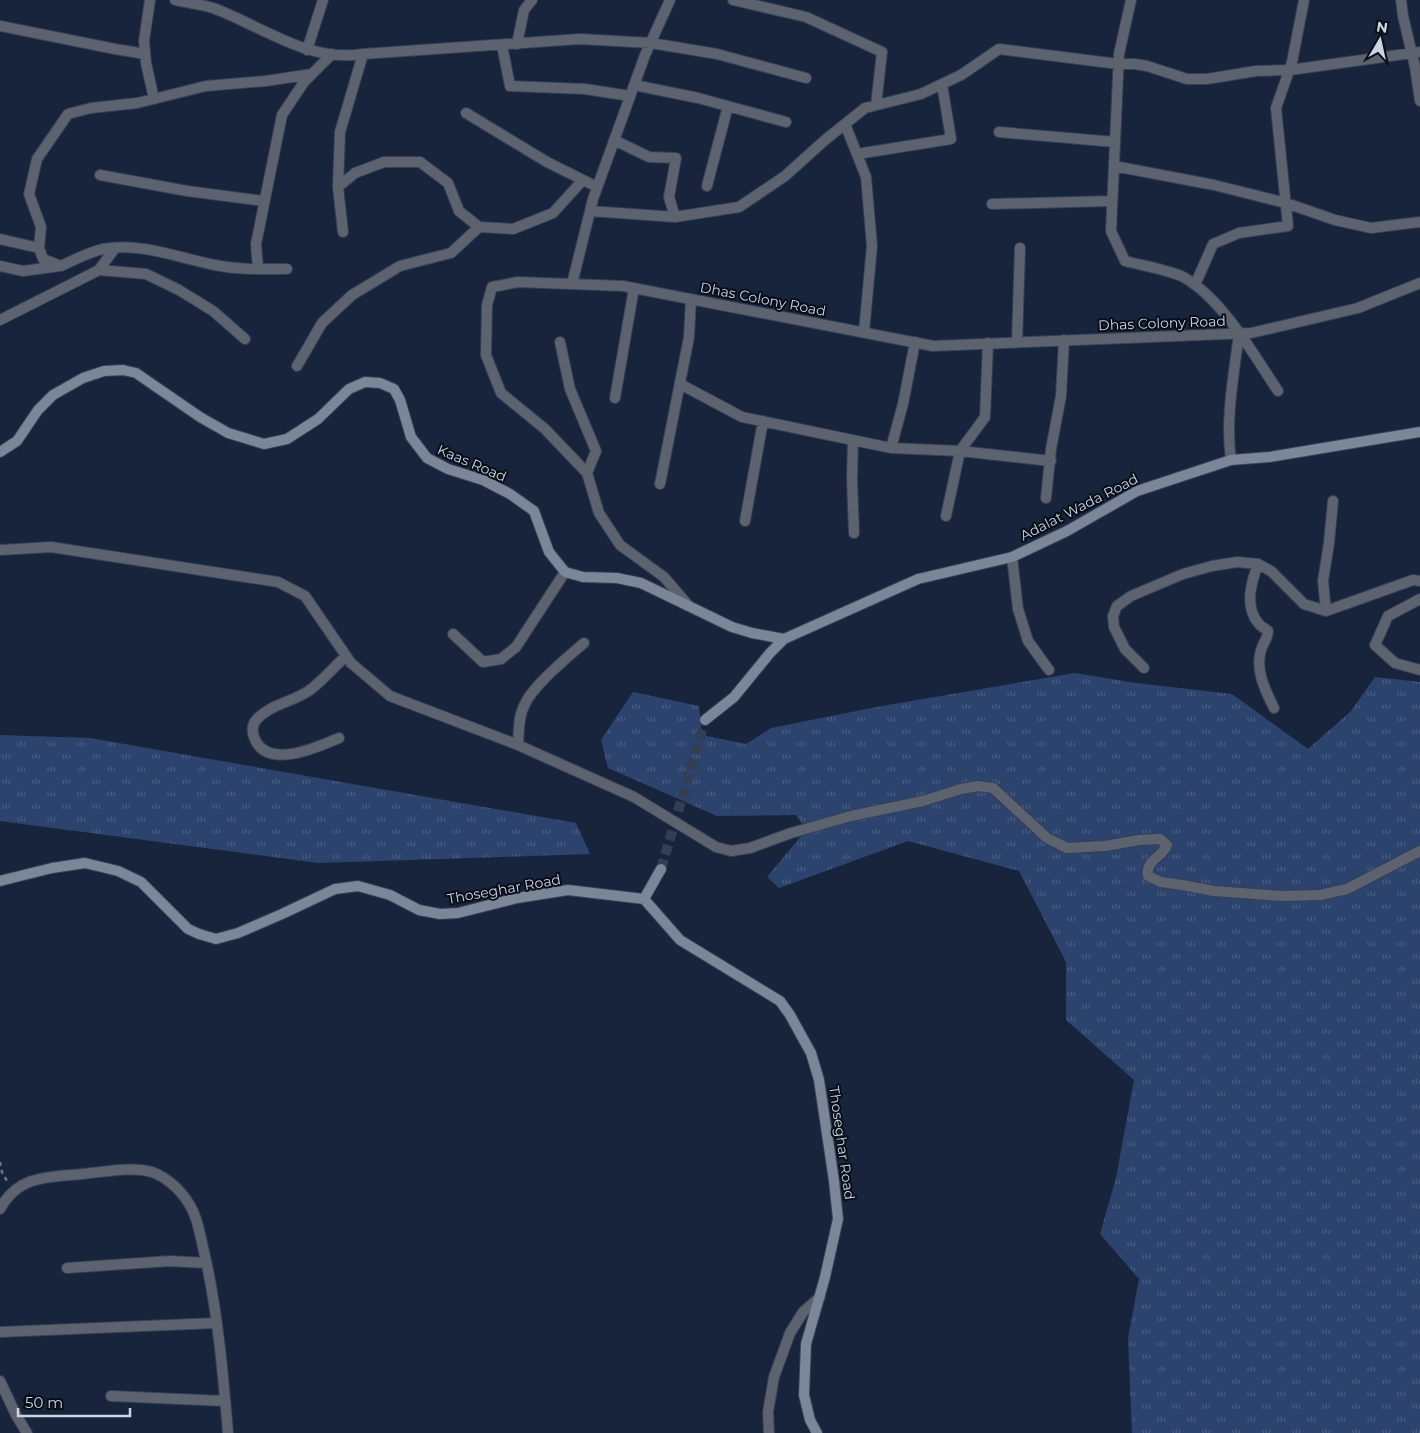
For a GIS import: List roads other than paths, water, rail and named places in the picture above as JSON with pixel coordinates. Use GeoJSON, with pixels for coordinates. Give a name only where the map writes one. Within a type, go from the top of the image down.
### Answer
{"type":"FeatureCollection","features":[{"type":"Feature","properties":{"kind":"main road","name":"Kaas Road"},"geometry":{"type":"LineString","coordinates":[[0,452],[17,441],[38,410],[53,395],[83,378],[104,371],[123,370],[136,373],[200,417],[228,433],[264,444],[287,439],[318,419],[349,389],[365,382],[380,383],[394,389],[400,400],[411,437],[427,458],[448,469],[482,480],[510,494],[534,511],[549,552],[565,572]]}},
{"type":"Feature","properties":{"kind":"main road","name":"Adalat Wada Road"},"geometry":{"type":"LineString","coordinates":[[704,720],[734,697],[784,639],[918,579],[1012,557],[1066,531],[1137,490],[1231,460],[1269,457],[1420,432]]}},
{"type":"Feature","properties":{"kind":"main road"},"geometry":{"type":"LineString","coordinates":[[565,572],[583,577],[617,578],[641,583],[732,627],[784,639]]}},
{"type":"Feature","properties":{"kind":"main road","name":"Thoseghar Road"},"geometry":{"type":"LineString","coordinates":[[0,881],[52,868],[85,863],[118,871],[141,882],[188,928],[199,934],[216,939],[238,933],[335,889],[358,886],[390,895],[418,910],[440,914],[458,913],[516,898],[568,890],[644,899],[680,940],[780,1001],[811,1053],[819,1080],[838,1219],[820,1296],[806,1344],[804,1395],[810,1420],[817,1433]]}},
{"type":"Feature","properties":{"kind":"main road"},"geometry":{"type":"LineString","coordinates":[[644,899],[660,869]]}},
{"type":"Feature","properties":{"kind":"street"},"geometry":{"type":"LineString","coordinates":[[150,0],[144,41],[146,63],[154,99]]}},
{"type":"Feature","properties":{"kind":"street"},"geometry":{"type":"LineString","coordinates":[[175,0],[212,8],[307,50],[348,56],[580,39],[651,43],[717,54],[806,78]]}},
{"type":"Feature","properties":{"kind":"street"},"geometry":{"type":"LineString","coordinates":[[307,50],[324,0]]}},
{"type":"Feature","properties":{"kind":"street"},"geometry":{"type":"LineString","coordinates":[[518,44],[524,10],[532,0]]}},
{"type":"Feature","properties":{"kind":"street"},"geometry":{"type":"LineString","coordinates":[[572,284],[597,187],[634,85],[670,0]]}},
{"type":"Feature","properties":{"kind":"street"},"geometry":{"type":"LineString","coordinates":[[733,0],[768,4],[806,17],[882,52],[876,105]]}},
{"type":"Feature","properties":{"kind":"street"},"geometry":{"type":"LineString","coordinates":[[1131,0],[1118,54],[1111,231],[1126,261],[1184,277],[1210,298],[1239,333],[1278,391]]}},
{"type":"Feature","properties":{"kind":"street"},"geometry":{"type":"LineString","coordinates":[[1195,285],[1213,244],[1239,233],[1288,226],[1276,108],[1290,70],[1304,0]]}},
{"type":"Feature","properties":{"kind":"street"},"geometry":{"type":"LineString","coordinates":[[1401,0],[1416,52],[1420,101]]}},
{"type":"Feature","properties":{"kind":"street"},"geometry":{"type":"LineString","coordinates":[[0,26],[145,54]]}},
{"type":"Feature","properties":{"kind":"street"},"geometry":{"type":"LineString","coordinates":[[502,45],[510,86],[585,89],[630,96]]}},
{"type":"Feature","properties":{"kind":"street"},"geometry":{"type":"LineString","coordinates":[[590,211],[675,217],[739,207],[786,176],[865,108],[921,94],[961,75],[1000,49],[1118,64],[1135,64],[1187,79],[1208,79],[1256,71],[1290,70],[1416,52]]}},
{"type":"Feature","properties":{"kind":"street"},"geometry":{"type":"LineString","coordinates":[[258,269],[256,244],[282,115],[304,82],[332,54]]}},
{"type":"Feature","properties":{"kind":"street"},"geometry":{"type":"LineString","coordinates":[[343,232],[338,187],[340,132],[363,54]]}},
{"type":"Feature","properties":{"kind":"street"},"geometry":{"type":"LineString","coordinates":[[60,266],[43,259],[39,248],[41,228],[29,194],[37,159],[68,114],[91,108],[137,104],[206,86],[266,81],[312,74]]}},
{"type":"Feature","properties":{"kind":"street"},"geometry":{"type":"LineString","coordinates":[[857,154],[951,139],[942,84]]}},
{"type":"Feature","properties":{"kind":"street"},"geometry":{"type":"LineString","coordinates":[[634,85],[698,98],[786,122]]}},
{"type":"Feature","properties":{"kind":"street"},"geometry":{"type":"LineString","coordinates":[[707,186],[728,106]]}},
{"type":"Feature","properties":{"kind":"street"},"geometry":{"type":"LineString","coordinates":[[466,113],[546,162],[597,187]]}},
{"type":"Feature","properties":{"kind":"street"},"geometry":{"type":"LineString","coordinates":[[845,124],[866,177],[872,246],[864,332]]}},
{"type":"Feature","properties":{"kind":"street"},"geometry":{"type":"LineString","coordinates":[[999,132],[1115,142]]}},
{"type":"Feature","properties":{"kind":"street"},"geometry":{"type":"LineString","coordinates":[[614,140],[649,157],[676,158],[669,197],[675,217]]}},
{"type":"Feature","properties":{"kind":"street"},"geometry":{"type":"LineString","coordinates":[[338,187],[355,173],[384,162],[420,162],[448,182],[460,211],[479,227],[513,229],[553,213],[582,180]]}},
{"type":"Feature","properties":{"kind":"street"},"geometry":{"type":"LineString","coordinates":[[1114,166],[1214,185],[1286,203],[1335,220],[1371,228],[1420,222]]}},
{"type":"Feature","properties":{"kind":"street"},"geometry":{"type":"LineString","coordinates":[[100,175],[187,192],[264,201]]}},
{"type":"Feature","properties":{"kind":"street"},"geometry":{"type":"LineString","coordinates":[[992,204],[1112,201]]}},
{"type":"Feature","properties":{"kind":"street"},"geometry":{"type":"LineString","coordinates":[[297,366],[322,322],[352,295],[400,266],[452,253],[479,227]]}},
{"type":"Feature","properties":{"kind":"street"},"geometry":{"type":"LineString","coordinates":[[0,239],[39,248]]}},
{"type":"Feature","properties":{"kind":"street"},"geometry":{"type":"LineString","coordinates":[[0,320],[99,270],[115,248]]}},
{"type":"Feature","properties":{"kind":"street"},"geometry":{"type":"LineString","coordinates":[[0,266],[23,272],[60,266],[102,249],[134,248],[169,253],[215,266],[238,269],[288,269]]}},
{"type":"Feature","properties":{"kind":"street"},"geometry":{"type":"LineString","coordinates":[[1018,342],[1020,248]]}},
{"type":"Feature","properties":{"kind":"street"},"geometry":{"type":"LineString","coordinates":[[99,270],[146,274],[179,290],[213,311],[245,339]]}},
{"type":"Feature","properties":{"kind":"street","name":"Dhas Colony Road"},"geometry":{"type":"LineString","coordinates":[[688,605],[664,577],[620,545],[599,514],[587,473],[545,429],[501,393],[486,355],[487,305],[492,287],[518,282],[623,286],[933,346],[1251,333],[1358,308],[1420,283]]}},
{"type":"Feature","properties":{"kind":"street"},"geometry":{"type":"LineString","coordinates":[[615,398],[634,288]]}},
{"type":"Feature","properties":{"kind":"street"},"geometry":{"type":"LineString","coordinates":[[660,484],[689,337],[691,299]]}},
{"type":"Feature","properties":{"kind":"street"},"geometry":{"type":"LineString","coordinates":[[1231,460],[1229,446],[1231,401],[1239,333]]}},
{"type":"Feature","properties":{"kind":"street"},"geometry":{"type":"LineString","coordinates":[[1046,498],[1051,449],[1061,396],[1064,340]]}},
{"type":"Feature","properties":{"kind":"street"},"geometry":{"type":"LineString","coordinates":[[560,342],[570,389],[596,451],[587,473]]}},
{"type":"Feature","properties":{"kind":"street"},"geometry":{"type":"LineString","coordinates":[[891,448],[903,404],[915,342]]}},
{"type":"Feature","properties":{"kind":"street"},"geometry":{"type":"LineString","coordinates":[[946,516],[960,451],[985,417],[988,343]]}},
{"type":"Feature","properties":{"kind":"street"},"geometry":{"type":"LineString","coordinates":[[680,384],[742,417],[891,448],[960,451],[1051,461]]}},
{"type":"Feature","properties":{"kind":"street"},"geometry":{"type":"LineString","coordinates":[[745,522],[763,421]]}},
{"type":"Feature","properties":{"kind":"street"},"geometry":{"type":"LineString","coordinates":[[854,440],[852,479],[854,533]]}},
{"type":"Feature","properties":{"kind":"street"},"geometry":{"type":"LineString","coordinates":[[1326,611],[1323,581],[1333,501]]}},
{"type":"Feature","properties":{"kind":"street"},"geometry":{"type":"LineString","coordinates":[[0,550],[51,547],[278,582],[304,596],[351,663],[390,696],[518,745],[634,797],[716,847],[731,851],[750,848],[791,833],[851,816],[923,801],[961,789],[978,786],[993,788],[1047,838],[1067,848],[1105,846],[1138,840],[1160,839],[1167,845],[1165,851],[1150,864],[1147,872],[1148,876],[1161,882],[1182,884],[1214,892],[1281,896],[1320,895],[1346,889],[1420,851]]}},
{"type":"Feature","properties":{"kind":"street"},"geometry":{"type":"LineString","coordinates":[[1012,557],[1018,609],[1028,641],[1049,670]]}},
{"type":"Feature","properties":{"kind":"street"},"geometry":{"type":"LineString","coordinates":[[1144,668],[1125,649],[1114,627],[1113,616],[1117,606],[1131,596],[1183,574],[1212,566],[1237,562],[1258,564],[1271,571],[1304,604],[1326,611],[1413,580],[1420,581]]}},
{"type":"Feature","properties":{"kind":"street"},"geometry":{"type":"LineString","coordinates":[[1258,564],[1251,584],[1250,598],[1253,616],[1260,626],[1268,631],[1260,653],[1260,673],[1262,684],[1274,708]]}},
{"type":"Feature","properties":{"kind":"street"},"geometry":{"type":"LineString","coordinates":[[453,634],[482,662],[501,658],[516,647],[565,572]]}},
{"type":"Feature","properties":{"kind":"street"},"geometry":{"type":"LineString","coordinates":[[1420,598],[1388,616],[1374,645],[1395,663],[1420,670]]}},
{"type":"Feature","properties":{"kind":"street"},"geometry":{"type":"LineString","coordinates":[[518,745],[521,716],[526,701],[551,672],[584,643]]}},
{"type":"Feature","properties":{"kind":"street"},"geometry":{"type":"LineString","coordinates":[[339,738],[308,751],[286,755],[269,752],[258,745],[252,728],[255,721],[265,712],[309,691],[346,656]]}},
{"type":"Feature","properties":{"kind":"street"},"geometry":{"type":"LineString","coordinates":[[0,1209],[5,1199],[15,1190],[30,1181],[46,1177],[138,1170],[155,1173],[173,1184],[188,1202],[196,1218],[206,1263],[221,1352],[228,1433]]}},
{"type":"Feature","properties":{"kind":"street"},"geometry":{"type":"LineString","coordinates":[[67,1268],[170,1261],[206,1263]]}},
{"type":"Feature","properties":{"kind":"street"},"geometry":{"type":"LineString","coordinates":[[769,1433],[768,1412],[774,1377],[790,1333],[803,1312],[820,1296]]}},
{"type":"Feature","properties":{"kind":"street"},"geometry":{"type":"LineString","coordinates":[[0,1332],[216,1323]]}},
{"type":"Feature","properties":{"kind":"street"},"geometry":{"type":"LineString","coordinates":[[0,1381],[27,1433]]}},
{"type":"Feature","properties":{"kind":"street"},"geometry":{"type":"LineString","coordinates":[[111,1396],[225,1401]]}},
{"type":"Feature","properties":{"kind":"tunnel"},"geometry":{"type":"LineString","coordinates":[[661,869],[705,720]]}}]}
